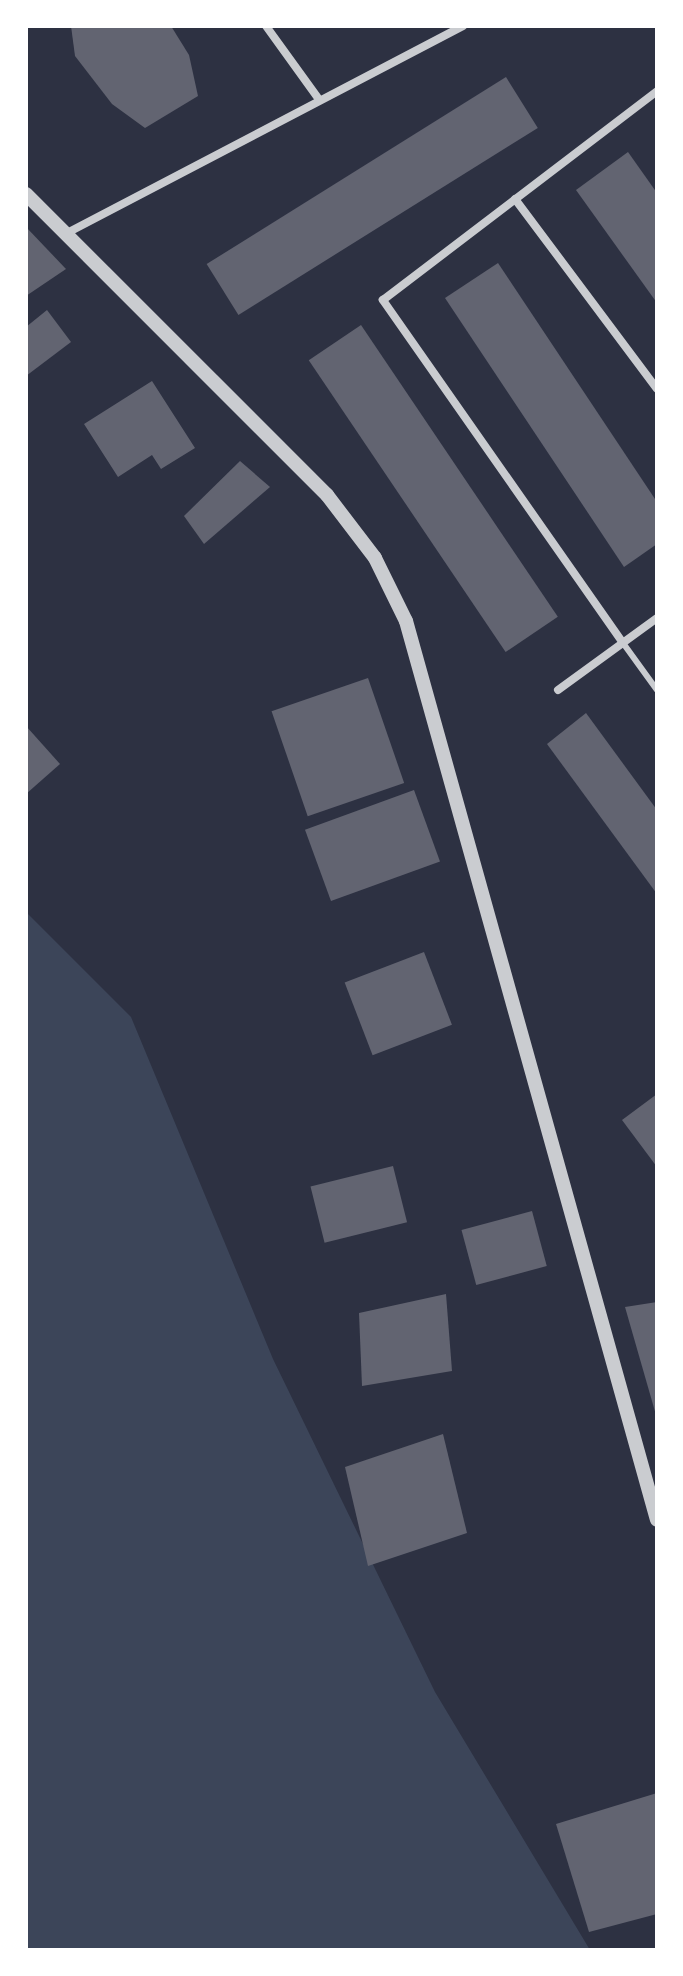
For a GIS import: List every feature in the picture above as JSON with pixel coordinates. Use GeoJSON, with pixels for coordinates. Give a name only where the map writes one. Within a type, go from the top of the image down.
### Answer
{"type":"FeatureCollection","features":[{"type":"Feature","properties":{"kind":"street"},"geometry":{"type":"LineString","coordinates":[[266,26],[318,98]]}},
{"type":"Feature","properties":{"kind":"street"},"geometry":{"type":"LineString","coordinates":[[67,233],[318,98],[463,26]]}},
{"type":"Feature","properties":{"kind":"street"},"geometry":{"type":"LineString","coordinates":[[623,643],[383,300],[657,91]]}},
{"type":"Feature","properties":{"kind":"street"},"geometry":{"type":"LineString","coordinates":[[26,194],[327,495],[375,558],[406,621],[657,1520]]}},
{"type":"Feature","properties":{"kind":"street"},"geometry":{"type":"LineString","coordinates":[[515,199],[657,389]]}},
{"type":"Feature","properties":{"kind":"street"},"geometry":{"type":"LineString","coordinates":[[558,690],[657,618]]}},
{"type":"Feature","properties":{"kind":"lane"},"geometry":{"type":"LineString","coordinates":[[623,643],[657,690]]}},
{"type":"Feature","properties":{"kind":"shaded area"},"geometry":{"type":"Polygon","coordinates":[[[26,912],[131,1017],[273,1359],[435,1692],[590,1950],[26,1950],[26,912]]]}},
{"type":"Feature","properties":{"kind":"building"},"geometry":{"type":"Polygon","coordinates":[[[71,26],[171,26],[189,55],[198,96],[145,128],[112,104],[75,56],[71,26]]]}},
{"type":"Feature","properties":{"kind":"building"},"geometry":{"type":"Polygon","coordinates":[[[506,77],[538,128],[238,315],[207,264],[506,77]]]}},
{"type":"Feature","properties":{"kind":"building"},"geometry":{"type":"Polygon","coordinates":[[[628,152],[657,193],[657,303],[576,190],[628,152]]]}},
{"type":"Feature","properties":{"kind":"building"},"geometry":{"type":"Polygon","coordinates":[[[26,227],[66,269],[26,296],[26,227]]]}},
{"type":"Feature","properties":{"kind":"building"},"geometry":{"type":"Polygon","coordinates":[[[498,263],[657,502],[657,544],[624,567],[445,298],[498,263]]]}},
{"type":"Feature","properties":{"kind":"building"},"geometry":{"type":"Polygon","coordinates":[[[47,310],[71,342],[26,376],[26,327],[47,310]]]}},
{"type":"Feature","properties":{"kind":"building"},"geometry":{"type":"Polygon","coordinates":[[[361,325],[558,617],[506,652],[309,360],[361,325]]]}},
{"type":"Feature","properties":{"kind":"building"},"geometry":{"type":"Polygon","coordinates":[[[152,381],[195,448],[161,469],[152,455],[118,477],[84,424],[152,381]]]}},
{"type":"Feature","properties":{"kind":"building"},"geometry":{"type":"Polygon","coordinates":[[[240,461],[270,487],[204,544],[184,516],[240,461]]]}},
{"type":"Feature","properties":{"kind":"building"},"geometry":{"type":"Polygon","coordinates":[[[368,678],[404,783],[308,816],[272,711],[368,678]]]}},
{"type":"Feature","properties":{"kind":"building"},"geometry":{"type":"Polygon","coordinates":[[[586,713],[657,810],[657,894],[547,744],[586,713]]]}},
{"type":"Feature","properties":{"kind":"building"},"geometry":{"type":"Polygon","coordinates":[[[26,726],[60,764],[26,794],[26,726]]]}},
{"type":"Feature","properties":{"kind":"building"},"geometry":{"type":"Polygon","coordinates":[[[414,790],[440,861],[331,901],[305,830],[414,790]]]}},
{"type":"Feature","properties":{"kind":"building"},"geometry":{"type":"Polygon","coordinates":[[[424,952],[452,1025],[373,1055],[345,982],[424,952]]]}},
{"type":"Feature","properties":{"kind":"building"},"geometry":{"type":"Polygon","coordinates":[[[657,1094],[657,1167],[622,1120],[657,1094]]]}},
{"type":"Feature","properties":{"kind":"building"},"geometry":{"type":"Polygon","coordinates":[[[393,1166],[407,1222],[325,1243],[311,1187],[393,1166]]]}},
{"type":"Feature","properties":{"kind":"building"},"geometry":{"type":"Polygon","coordinates":[[[532,1211],[547,1266],[476,1285],[461,1230],[532,1211]]]}},
{"type":"Feature","properties":{"kind":"building"},"geometry":{"type":"Polygon","coordinates":[[[446,1294],[452,1371],[362,1386],[359,1313],[446,1294]]]}},
{"type":"Feature","properties":{"kind":"building"},"geometry":{"type":"Polygon","coordinates":[[[657,1302],[657,1415],[656,1415],[625,1307],[657,1302]]]}},
{"type":"Feature","properties":{"kind":"building"},"geometry":{"type":"Polygon","coordinates":[[[443,1434],[467,1533],[368,1566],[345,1467],[443,1434]]]}},
{"type":"Feature","properties":{"kind":"building"},"geometry":{"type":"Polygon","coordinates":[[[657,1793],[657,1914],[589,1932],[556,1824],[657,1793]]]}}]}
